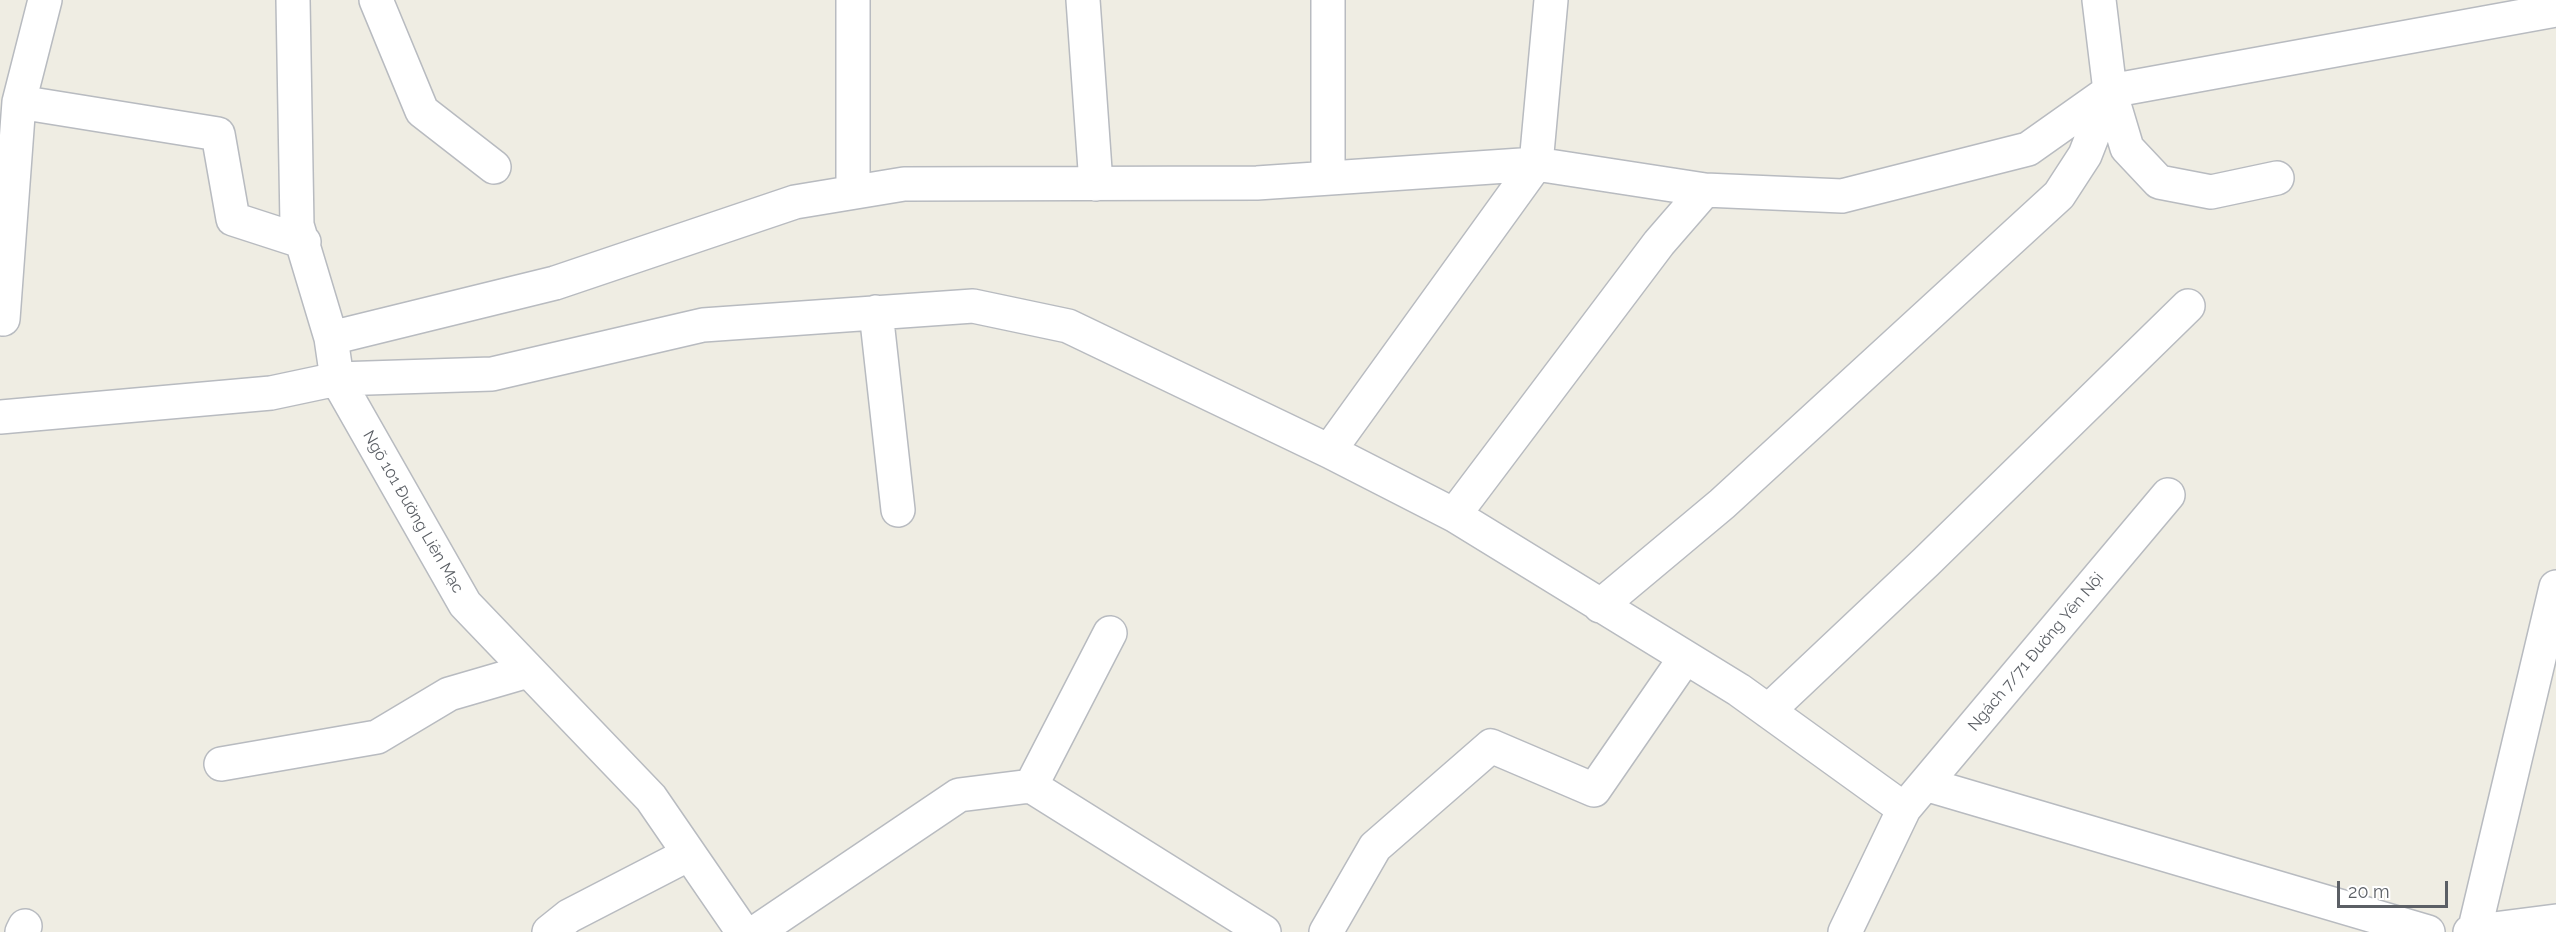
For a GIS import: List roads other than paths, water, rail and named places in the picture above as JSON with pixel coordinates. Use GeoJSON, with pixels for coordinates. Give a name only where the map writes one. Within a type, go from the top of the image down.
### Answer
{"type":"FeatureCollection","features":[{"type":"Feature","properties":{"kind":"street"},"geometry":{"type":"LineString","coordinates":[[3,320],[19,102],[45,0]]}},
{"type":"Feature","properties":{"kind":"street","name":"Ngõ 101 Đường Liên Mạc"},"geometry":{"type":"LineString","coordinates":[[293,0],[297,225],[304,242],[331,338],[337,379],[465,604],[651,798],[743,932]]}},
{"type":"Feature","properties":{"kind":"street"},"geometry":{"type":"LineString","coordinates":[[376,0],[423,111],[494,168]]}},
{"type":"Feature","properties":{"kind":"street"},"geometry":{"type":"LineString","coordinates":[[853,0],[853,192]]}},
{"type":"Feature","properties":{"kind":"street"},"geometry":{"type":"LineString","coordinates":[[1083,0],[1096,183]]}},
{"type":"Feature","properties":{"kind":"street"},"geometry":{"type":"LineString","coordinates":[[1328,0],[1328,177]]}},
{"type":"Feature","properties":{"kind":"street"},"geometry":{"type":"LineString","coordinates":[[1329,451],[1536,164],[1551,0]]}},
{"type":"Feature","properties":{"kind":"street"},"geometry":{"type":"LineString","coordinates":[[2098,0],[2110,91],[2127,148],[2159,183],[2211,192],[2277,178]]}},
{"type":"Feature","properties":{"kind":"street"},"geometry":{"type":"LineString","coordinates":[[331,338],[555,283],[795,202],[904,183],[1257,183],[1536,164],[1705,190],[1842,196],[2028,149],[2110,91],[2556,10]]}},
{"type":"Feature","properties":{"kind":"street"},"geometry":{"type":"LineString","coordinates":[[1600,606],[1722,504],[2059,195],[2085,155],[2110,91]]}},
{"type":"Feature","properties":{"kind":"street"},"geometry":{"type":"LineString","coordinates":[[19,102],[218,134],[233,219],[304,242]]}},
{"type":"Feature","properties":{"kind":"street"},"geometry":{"type":"LineString","coordinates":[[1454,515],[1659,243],[1705,190]]}},
{"type":"Feature","properties":{"kind":"street"},"geometry":{"type":"LineString","coordinates":[[0,417],[271,393],[337,379],[492,374],[703,325],[973,306],[1068,326],[1329,451],[1454,515],[1768,711],[1904,809]]}},
{"type":"Feature","properties":{"kind":"street"},"geometry":{"type":"LineString","coordinates":[[1768,711],[1926,562],[2188,306]]}},
{"type":"Feature","properties":{"kind":"street"},"geometry":{"type":"LineString","coordinates":[[876,312],[898,510]]}},
{"type":"Feature","properties":{"kind":"street","name":"Ngách 7/71 Đường Yên Nội"},"geometry":{"type":"LineString","coordinates":[[1845,932],[1904,809],[2168,495]]}},
{"type":"Feature","properties":{"kind":"street"},"geometry":{"type":"LineString","coordinates":[[2555,595],[2473,932],[2556,921]]}},
{"type":"Feature","properties":{"kind":"street"},"geometry":{"type":"LineString","coordinates":[[1030,786],[1110,633]]}},
{"type":"Feature","properties":{"kind":"street"},"geometry":{"type":"LineString","coordinates":[[1326,932],[1375,847],[1491,746],[1594,790],[1685,658]]}},
{"type":"Feature","properties":{"kind":"street"},"geometry":{"type":"LineString","coordinates":[[221,764],[377,737],[449,694],[528,671]]}},
{"type":"Feature","properties":{"kind":"street"},"geometry":{"type":"LineString","coordinates":[[1925,784],[2428,932]]}},
{"type":"Feature","properties":{"kind":"street"},"geometry":{"type":"LineString","coordinates":[[756,932],[959,795],[1030,786],[1264,932]]}},
{"type":"Feature","properties":{"kind":"street"},"geometry":{"type":"LineString","coordinates":[[549,932],[569,916],[689,854]]}}]}
